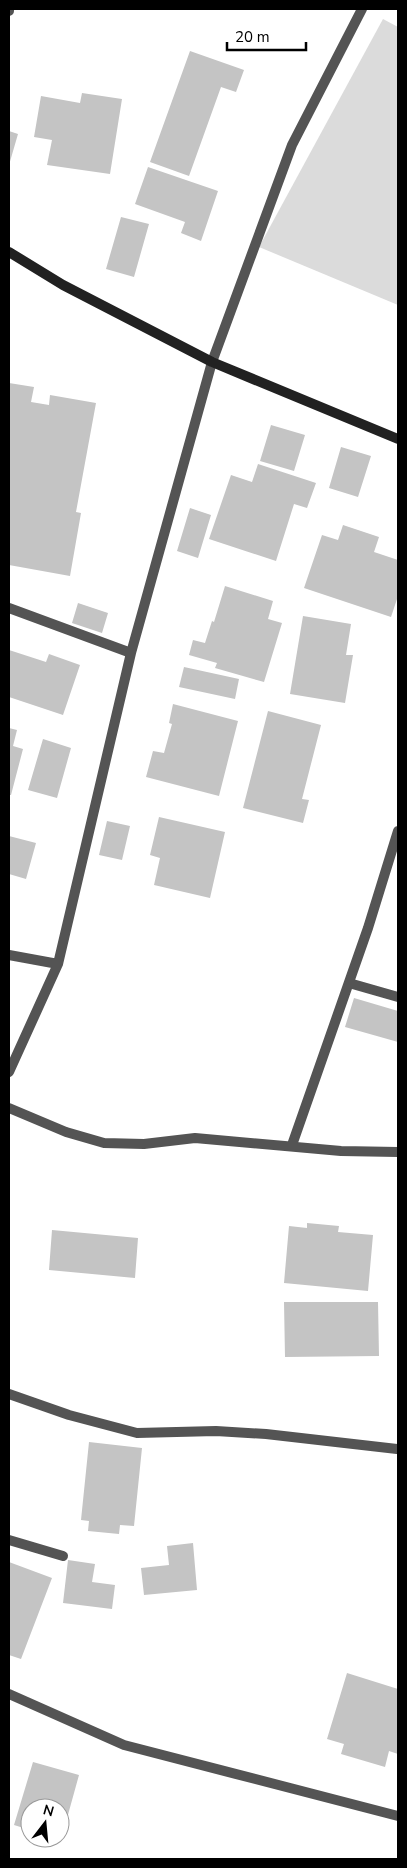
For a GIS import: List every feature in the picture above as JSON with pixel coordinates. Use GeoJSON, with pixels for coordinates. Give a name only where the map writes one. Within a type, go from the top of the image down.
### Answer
{"type":"FeatureCollection","features":[{"type":"Feature","properties":{"kind":"street"},"geometry":{"type":"LineString","coordinates":[[9,1072],[58,964],[131,653],[212,362],[292,145],[362,9]]}},
{"type":"Feature","properties":{"kind":"street"},"geometry":{"type":"LineString","coordinates":[[9,252],[63,285],[212,362],[398,439]]}},
{"type":"Feature","properties":{"kind":"street"},"geometry":{"type":"LineString","coordinates":[[9,608],[131,653]]}},
{"type":"Feature","properties":{"kind":"street"},"geometry":{"type":"LineString","coordinates":[[292,1145],[349,983],[398,832]]}},
{"type":"Feature","properties":{"kind":"street"},"geometry":{"type":"LineString","coordinates":[[9,955],[58,964]]}},
{"type":"Feature","properties":{"kind":"street"},"geometry":{"type":"LineString","coordinates":[[349,983],[398,997]]}},
{"type":"Feature","properties":{"kind":"street"},"geometry":{"type":"LineString","coordinates":[[9,1108],[66,1132],[104,1143],[144,1144],[194,1138],[292,1145],[342,1151],[398,1152]]}},
{"type":"Feature","properties":{"kind":"street"},"geometry":{"type":"LineString","coordinates":[[9,1394],[69,1416],[137,1433],[216,1430],[396,1449]]}},
{"type":"Feature","properties":{"kind":"street"},"geometry":{"type":"LineString","coordinates":[[9,1540],[63,1556]]}},
{"type":"Feature","properties":{"kind":"street"},"geometry":{"type":"LineString","coordinates":[[9,1694],[124,1745],[398,1816]]}},
{"type":"Feature","properties":{"kind":"shaded area"},"geometry":{"type":"Polygon","coordinates":[[[383,19],[398,27],[398,305],[259,247],[383,19]]]}},
{"type":"Feature","properties":{"kind":"building"},"geometry":{"type":"Polygon","coordinates":[[[190,51],[244,70],[236,92],[221,87],[189,176],[150,162],[190,51]]]}},
{"type":"Feature","properties":{"kind":"building"},"geometry":{"type":"Polygon","coordinates":[[[82,93],[122,99],[110,174],[47,165],[52,140],[34,137],[41,96],[80,103],[82,93]]]}},
{"type":"Feature","properties":{"kind":"building"},"geometry":{"type":"Polygon","coordinates":[[[9,131],[18,134],[9,165],[9,131]]]}},
{"type":"Feature","properties":{"kind":"building"},"geometry":{"type":"Polygon","coordinates":[[[148,167],[218,191],[201,241],[181,233],[185,222],[135,204],[148,167]]]}},
{"type":"Feature","properties":{"kind":"building"},"geometry":{"type":"Polygon","coordinates":[[[121,217],[149,224],[134,277],[106,269],[121,217]]]}},
{"type":"Feature","properties":{"kind":"building"},"geometry":{"type":"Polygon","coordinates":[[[9,383],[34,387],[31,402],[49,405],[50,395],[96,403],[76,512],[81,513],[70,576],[9,565],[9,383]]]}},
{"type":"Feature","properties":{"kind":"building"},"geometry":{"type":"Polygon","coordinates":[[[271,425],[305,435],[294,471],[260,461],[271,425]]]}},
{"type":"Feature","properties":{"kind":"building"},"geometry":{"type":"Polygon","coordinates":[[[341,447],[371,456],[358,497],[329,488],[341,447]]]}},
{"type":"Feature","properties":{"kind":"building"},"geometry":{"type":"Polygon","coordinates":[[[258,464],[316,483],[307,508],[294,504],[276,561],[209,539],[231,475],[252,482],[258,464]]]}},
{"type":"Feature","properties":{"kind":"building"},"geometry":{"type":"Polygon","coordinates":[[[190,508],[211,515],[198,558],[177,551],[190,508]]]}},
{"type":"Feature","properties":{"kind":"building"},"geometry":{"type":"Polygon","coordinates":[[[343,525],[379,537],[374,552],[398,560],[398,596],[391,617],[304,588],[322,535],[338,540],[343,525]]]}},
{"type":"Feature","properties":{"kind":"building"},"geometry":{"type":"Polygon","coordinates":[[[225,586],[273,601],[268,619],[282,623],[264,682],[215,668],[217,663],[189,655],[193,640],[205,643],[212,621],[214,622],[225,586]]]}},
{"type":"Feature","properties":{"kind":"building"},"geometry":{"type":"Polygon","coordinates":[[[78,603],[108,613],[102,633],[72,623],[78,603]]]}},
{"type":"Feature","properties":{"kind":"building"},"geometry":{"type":"Polygon","coordinates":[[[303,616],[351,624],[346,655],[353,655],[345,703],[290,694],[303,616]]]}},
{"type":"Feature","properties":{"kind":"building"},"geometry":{"type":"Polygon","coordinates":[[[9,650],[46,662],[49,654],[80,665],[63,715],[9,697],[9,650]]]}},
{"type":"Feature","properties":{"kind":"building"},"geometry":{"type":"Polygon","coordinates":[[[184,667],[239,679],[235,699],[179,687],[184,667]]]}},
{"type":"Feature","properties":{"kind":"building"},"geometry":{"type":"Polygon","coordinates":[[[173,704],[238,721],[219,796],[146,777],[153,751],[164,753],[172,724],[169,723],[173,704]]]}},
{"type":"Feature","properties":{"kind":"building"},"geometry":{"type":"Polygon","coordinates":[[[268,711],[321,725],[302,799],[309,800],[303,823],[243,808],[268,711]]]}},
{"type":"Feature","properties":{"kind":"building"},"geometry":{"type":"Polygon","coordinates":[[[9,728],[17,730],[13,746],[23,749],[11,795],[9,795],[9,728]]]}},
{"type":"Feature","properties":{"kind":"building"},"geometry":{"type":"Polygon","coordinates":[[[43,739],[71,748],[57,798],[28,790],[43,739]]]}},
{"type":"Feature","properties":{"kind":"building"},"geometry":{"type":"Polygon","coordinates":[[[159,817],[225,832],[210,898],[154,885],[160,858],[150,855],[159,817]]]}},
{"type":"Feature","properties":{"kind":"building"},"geometry":{"type":"Polygon","coordinates":[[[107,821],[130,826],[122,860],[99,855],[107,821]]]}},
{"type":"Feature","properties":{"kind":"building"},"geometry":{"type":"Polygon","coordinates":[[[9,836],[36,843],[26,879],[9,874],[9,836]]]}},
{"type":"Feature","properties":{"kind":"building"},"geometry":{"type":"Polygon","coordinates":[[[354,998],[398,1011],[398,1042],[345,1027],[354,998]]]}},
{"type":"Feature","properties":{"kind":"building"},"geometry":{"type":"Polygon","coordinates":[[[307,1223],[339,1226],[338,1232],[373,1235],[368,1291],[284,1283],[289,1226],[307,1228],[307,1223]]]}},
{"type":"Feature","properties":{"kind":"building"},"geometry":{"type":"Polygon","coordinates":[[[52,1230],[138,1238],[135,1278],[49,1270],[52,1230]]]}},
{"type":"Feature","properties":{"kind":"building"},"geometry":{"type":"Polygon","coordinates":[[[284,1302],[378,1302],[379,1356],[285,1357],[284,1302]]]}},
{"type":"Feature","properties":{"kind":"building"},"geometry":{"type":"Polygon","coordinates":[[[89,1442],[142,1448],[134,1526],[120,1525],[119,1534],[88,1531],[89,1521],[81,1520],[89,1442]]]}},
{"type":"Feature","properties":{"kind":"building"},"geometry":{"type":"Polygon","coordinates":[[[193,1543],[197,1590],[144,1595],[141,1568],[169,1565],[167,1546],[193,1543]]]}},
{"type":"Feature","properties":{"kind":"building"},"geometry":{"type":"Polygon","coordinates":[[[68,1560],[95,1564],[92,1582],[115,1585],[112,1609],[63,1603],[68,1560]]]}},
{"type":"Feature","properties":{"kind":"building"},"geometry":{"type":"Polygon","coordinates":[[[9,1562],[52,1578],[21,1659],[9,1655],[9,1562]]]}},
{"type":"Feature","properties":{"kind":"building"},"geometry":{"type":"Polygon","coordinates":[[[347,1673],[398,1689],[398,1754],[389,1751],[385,1767],[341,1754],[344,1744],[327,1739],[347,1673]]]}},
{"type":"Feature","properties":{"kind":"building"},"geometry":{"type":"Polygon","coordinates":[[[33,1762],[79,1775],[70,1808],[70,1798],[22,1798],[33,1762]]]}},
{"type":"Feature","properties":{"kind":"building"},"geometry":{"type":"Polygon","coordinates":[[[20,1805],[20,1827],[14,1825],[20,1805]]]}}]}
